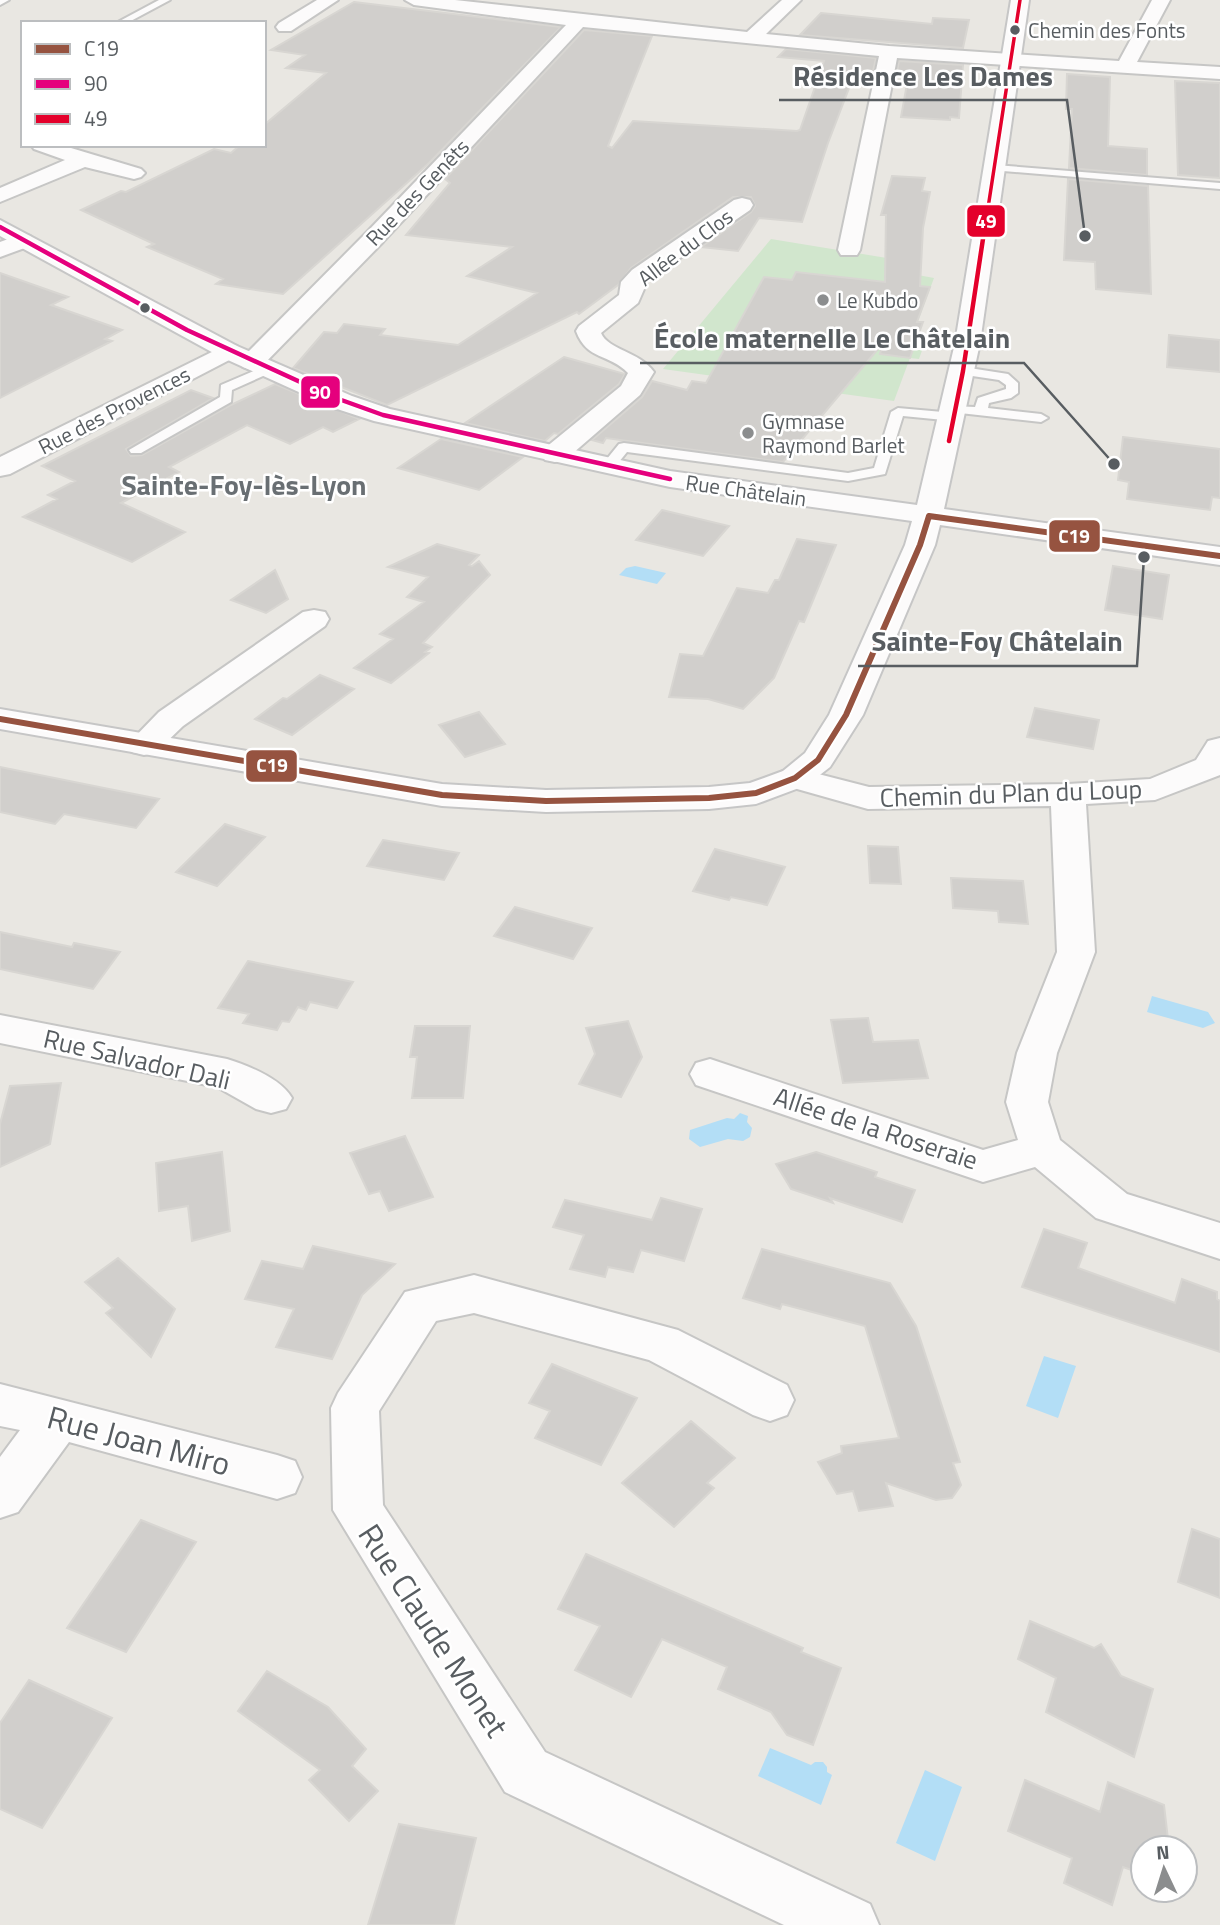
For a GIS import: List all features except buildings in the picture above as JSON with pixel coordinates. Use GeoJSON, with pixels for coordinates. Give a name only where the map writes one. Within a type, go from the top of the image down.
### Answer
{"type":"FeatureCollection","features":[{"type":"Feature","properties":{"kind":"street"},"geometry":{"type":"LineString","coordinates":[[285,27],[329,0]]}},
{"type":"Feature","properties":{"kind":"street"},"geometry":{"type":"LineString","coordinates":[[414,0],[471,4],[579,21],[889,52],[1220,73]]}},
{"type":"Feature","properties":{"kind":"street"},"geometry":{"type":"LineString","coordinates":[[753,37],[792,0]]}},
{"type":"Feature","properties":{"kind":"street"},"geometry":{"type":"LineString","coordinates":[[0,719],[442,795],[497,800],[709,798],[756,793],[795,778],[818,760],[846,715],[920,545],[929,516],[963,371],[1020,0]]}},
{"type":"Feature","properties":{"kind":"street"},"geometry":{"type":"LineString","coordinates":[[1125,67],[1161,0]]}},
{"type":"Feature","properties":{"kind":"street","name":"Rue des Genêts"},"geometry":{"type":"LineString","coordinates":[[249,361],[384,227],[579,21]]}},
{"type":"Feature","properties":{"kind":"street"},"geometry":{"type":"LineString","coordinates":[[849,250],[889,52]]}},
{"type":"Feature","properties":{"kind":"street"},"geometry":{"type":"LineString","coordinates":[[47,147],[134,173]]}},
{"type":"Feature","properties":{"kind":"street"},"geometry":{"type":"LineString","coordinates":[[0,196],[83,160]]}},
{"type":"Feature","properties":{"kind":"street","name":"Allée du Clos"},"geometry":{"type":"LineString","coordinates":[[555,454],[631,390],[641,372],[632,359],[599,349],[591,343],[588,331],[630,298],[633,282],[640,275],[742,205]]}},
{"type":"Feature","properties":{"kind":"street","name":"Rue Châtelain"},"geometry":{"type":"LineString","coordinates":[[0,227],[11,245],[249,361],[343,402],[383,415],[670,478],[1220,556]]}},
{"type":"Feature","properties":{"kind":"street","name":"Rue des Provences"},"geometry":{"type":"LineString","coordinates":[[0,468],[249,361]]}},
{"type":"Feature","properties":{"kind":"street"},"geometry":{"type":"LineString","coordinates":[[145,745],[171,719],[314,619]]}},
{"type":"Feature","properties":{"kind":"street","name":"Chemin du Plan du Loup"},"geometry":{"type":"LineString","coordinates":[[795,778],[868,798],[1068,795],[1155,789],[1209,768],[1220,748]]}},
{"type":"Feature","properties":{"kind":"street"},"geometry":{"type":"LineString","coordinates":[[1068,795],[1076,951],[1037,1053],[1027,1102],[1042,1149],[1112,1206],[1220,1241]]}},
{"type":"Feature","properties":{"kind":"street","name":"Rue Salvador Dali"},"geometry":{"type":"LineString","coordinates":[[0,1029],[227,1074],[271,1098]]}},
{"type":"Feature","properties":{"kind":"street","name":"Allée de la Roseraie"},"geometry":{"type":"LineString","coordinates":[[710,1074],[983,1166],[1042,1149]]}},
{"type":"Feature","properties":{"kind":"street","name":"Rue Claude Monet"},"geometry":{"type":"LineString","coordinates":[[770,1401],[661,1344],[474,1294],[421,1305],[355,1409],[358,1510],[525,1772],[849,1925]]}},
{"type":"Feature","properties":{"kind":"street","name":"Rue Joan Miro"},"geometry":{"type":"LineString","coordinates":[[0,1405],[277,1477]]}},
{"type":"Feature","properties":{"kind":"street"},"geometry":{"type":"LineString","coordinates":[[0,1496],[58,1418]]}},
{"type":"Feature","properties":{"kind":"lane"},"geometry":{"type":"LineString","coordinates":[[0,2],[5,0]]}},
{"type":"Feature","properties":{"kind":"lane"},"geometry":{"type":"LineString","coordinates":[[124,21],[166,0]]}},
{"type":"Feature","properties":{"kind":"lane"},"geometry":{"type":"LineString","coordinates":[[140,21],[181,0]]}},
{"type":"Feature","properties":{"kind":"lane"},"geometry":{"type":"LineString","coordinates":[[995,168],[1220,186]]}},
{"type":"Feature","properties":{"kind":"lane"},"geometry":{"type":"LineString","coordinates":[[136,450],[226,399],[226,388],[249,361]]}},
{"type":"Feature","properties":{"kind":"lane"},"geometry":{"type":"LineString","coordinates":[[963,371],[1003,377],[1012,383],[1013,390],[1006,395],[983,401],[981,412]]}},
{"type":"Feature","properties":{"kind":"lane"},"geometry":{"type":"LineString","coordinates":[[609,465],[624,447],[848,478],[880,471],[898,412],[981,412],[1041,418]]}},
{"type":"Feature","properties":{"kind":"green space","name":"Le Kubdo"},"geometry":{"type":"Polygon","coordinates":[[[771,239],[899,260],[896,271],[934,278],[918,321],[923,322],[918,335],[912,334],[912,337],[926,339],[919,359],[910,358],[894,401],[663,369],[771,239]]]}},
{"type":"Feature","properties":{"kind":"water"},"geometry":{"type":"Polygon","coordinates":[[[635,566],[666,573],[657,584],[619,575],[626,568],[635,566]]]}},
{"type":"Feature","properties":{"kind":"water"},"geometry":{"type":"Polygon","coordinates":[[[1152,996],[1208,1012],[1215,1023],[1203,1028],[1147,1012],[1152,996]]]}},
{"type":"Feature","properties":{"kind":"water"},"geometry":{"type":"Polygon","coordinates":[[[740,1113],[748,1116],[747,1122],[752,1128],[750,1137],[743,1141],[728,1139],[700,1147],[689,1139],[690,1130],[727,1118],[734,1119],[740,1113]]]}},
{"type":"Feature","properties":{"kind":"water"},"geometry":{"type":"Polygon","coordinates":[[[1044,1356],[1076,1366],[1058,1418],[1026,1406],[1044,1356]]]}},
{"type":"Feature","properties":{"kind":"water"},"geometry":{"type":"Polygon","coordinates":[[[770,1748],[811,1765],[823,1762],[827,1772],[832,1775],[821,1805],[758,1776],[770,1748]]]}},
{"type":"Feature","properties":{"kind":"water"},"geometry":{"type":"Polygon","coordinates":[[[925,1770],[962,1787],[935,1861],[896,1843],[925,1770]]]}},
{"type":"Feature","properties":{"kind":"transit line","name":"49"},"geometry":{"type":"LineString","coordinates":[[949,441],[963,371],[1020,0]]}},
{"type":"Feature","properties":{"kind":"transit line","name":"90"},"geometry":{"type":"LineString","coordinates":[[0,227],[187,330],[284,377],[333,397],[383,415],[670,479]]}},
{"type":"Feature","properties":{"kind":"transit line","name":"C19"},"geometry":{"type":"LineString","coordinates":[[929,516],[1220,556]]}},
{"type":"Feature","properties":{"kind":"transit line","name":"C19"},"geometry":{"type":"LineString","coordinates":[[0,719],[442,795],[546,801],[709,798],[756,793],[795,778],[818,760],[846,715],[920,545],[929,516]]}},
{"type":"Feature","properties":{"kind":"place","name":"Chemin des Fonts"},"geometry":{"type":"Point","coordinates":[1015,30]}},
{"type":"Feature","properties":{"kind":"place","name":"Résidence Les Dames"},"geometry":{"type":"Point","coordinates":[1085,236]}},
{"type":"Feature","properties":{"kind":"place","name":"Le Kubdo"},"geometry":{"type":"Point","coordinates":[823,300]}},
{"type":"Feature","properties":{"kind":"place","name":"Gymnase Raymond Barlet"},"geometry":{"type":"Point","coordinates":[748,433]}},
{"type":"Feature","properties":{"kind":"place","name":"École maternelle Le Châtelain"},"geometry":{"type":"Point","coordinates":[1114,464]}},
{"type":"Feature","properties":{"kind":"place","name":"Sainte-Foy Châtelain"},"geometry":{"type":"Point","coordinates":[1144,557]}},
{"type":"Feature","properties":{"kind":"district","name":"Sainte-Foy-lès-Lyon"},"geometry":{"type":"Point","coordinates":[244,484]}}]}
